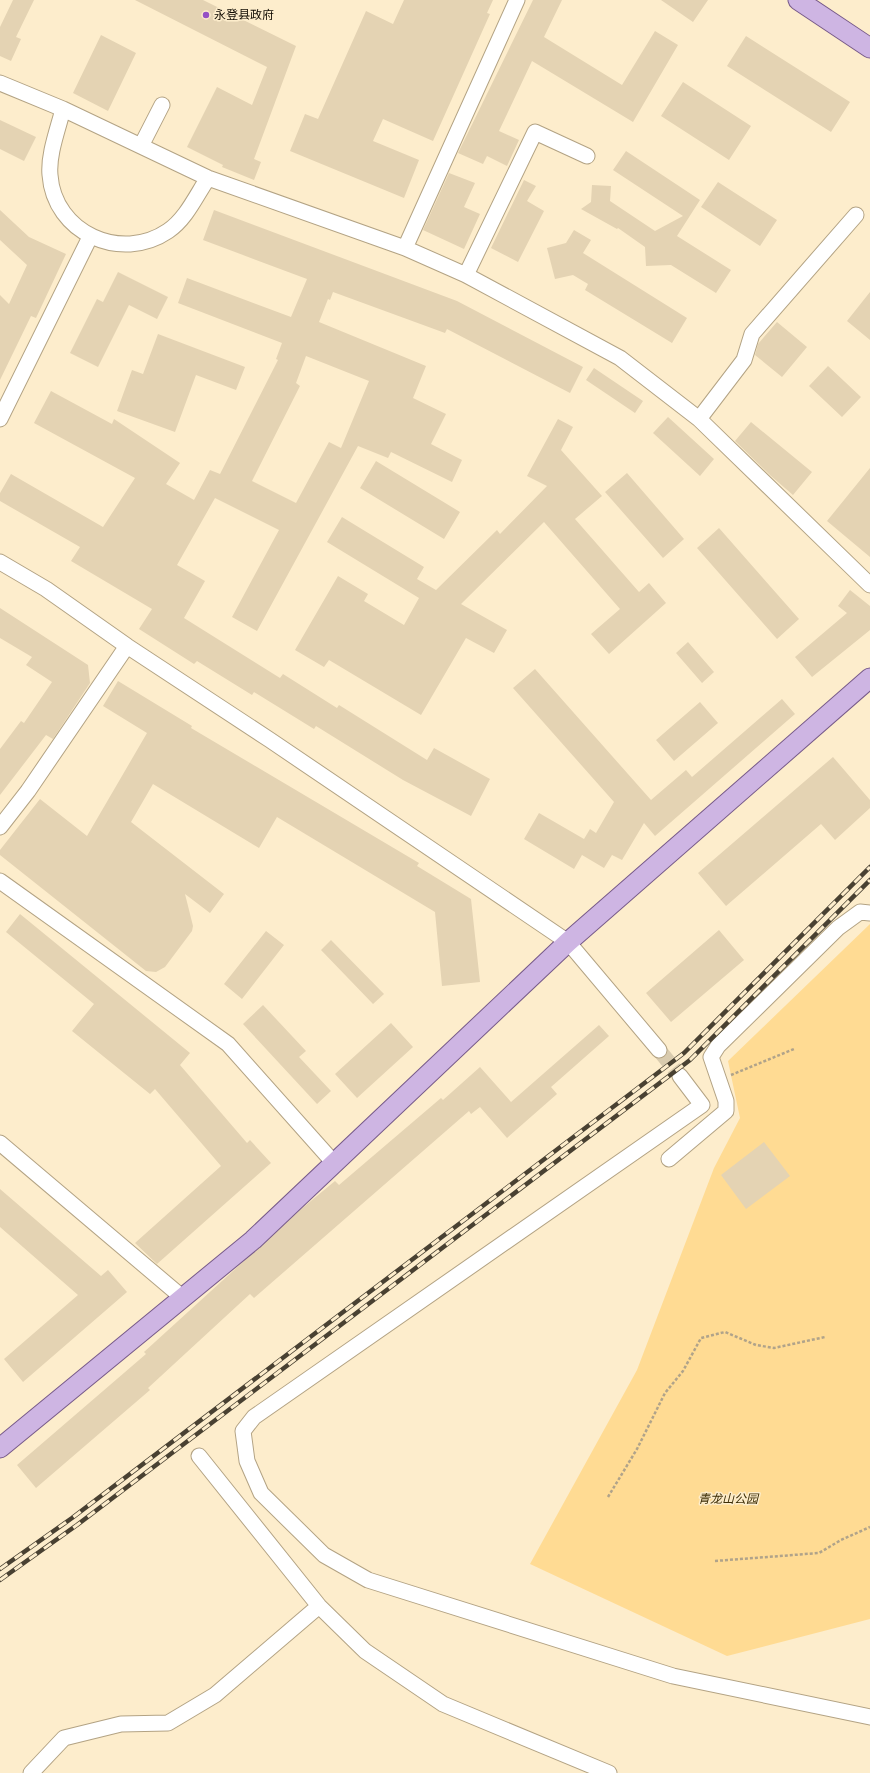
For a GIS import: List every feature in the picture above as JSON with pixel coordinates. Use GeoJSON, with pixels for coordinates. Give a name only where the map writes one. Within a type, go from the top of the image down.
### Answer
{"type":"FeatureCollection","features":[{"type":"Feature","properties":{"kind":"main road"},"geometry":{"type":"LineString","coordinates":[[798,0],[870,48]]}},
{"type":"Feature","properties":{"kind":"main road"},"geometry":{"type":"LineString","coordinates":[[0,1448],[253,1240],[568,942],[870,678]]}},
{"type":"Feature","properties":{"kind":"street"},"geometry":{"type":"LineString","coordinates":[[405,248],[517,0]]}},
{"type":"Feature","properties":{"kind":"street"},"geometry":{"type":"LineString","coordinates":[[0,83],[63,109],[208,178],[405,248],[466,275],[620,358],[699,419],[870,585]]}},
{"type":"Feature","properties":{"kind":"street"},"geometry":{"type":"LineString","coordinates":[[141,146],[162,105]]}},
{"type":"Feature","properties":{"kind":"street"},"geometry":{"type":"LineString","coordinates":[[63,109],[50,162],[52,187],[62,211],[74,225],[90,236],[101,241],[124,245],[142,243],[158,237],[169,231],[185,214],[208,178]]}},
{"type":"Feature","properties":{"kind":"street"},"geometry":{"type":"LineString","coordinates":[[466,275],[535,132],[587,156]]}},
{"type":"Feature","properties":{"kind":"street"},"geometry":{"type":"LineString","coordinates":[[699,419],[744,360],[752,334],[856,215]]}},
{"type":"Feature","properties":{"kind":"street"},"geometry":{"type":"LineString","coordinates":[[0,419],[90,236]]}},
{"type":"Feature","properties":{"kind":"street"},"geometry":{"type":"LineString","coordinates":[[0,562],[46,589],[127,646],[277,744],[568,942],[659,1050]]}},
{"type":"Feature","properties":{"kind":"street"},"geometry":{"type":"LineString","coordinates":[[0,827],[28,791],[127,646]]}},
{"type":"Feature","properties":{"kind":"street"},"geometry":{"type":"LineString","coordinates":[[0,881],[228,1044],[334,1163]]}},
{"type":"Feature","properties":{"kind":"street"},"geometry":{"type":"LineString","coordinates":[[669,1159],[726,1111],[726,1101],[712,1057],[718,1046],[838,928],[860,912],[870,913]]}},
{"type":"Feature","properties":{"kind":"street"},"geometry":{"type":"LineString","coordinates":[[680,1076],[702,1105],[254,1417],[243,1431],[247,1461],[261,1493],[324,1555],[368,1580],[673,1676],[870,1717]]}},
{"type":"Feature","properties":{"kind":"street"},"geometry":{"type":"LineString","coordinates":[[0,1144],[183,1298]]}},
{"type":"Feature","properties":{"kind":"street"},"geometry":{"type":"LineString","coordinates":[[199,1456],[319,1606],[365,1650],[443,1704],[609,1773]]}},
{"type":"Feature","properties":{"kind":"street"},"geometry":{"type":"LineString","coordinates":[[31,1773],[64,1738],[121,1724],[168,1722],[208,1699],[319,1606]]}},
{"type":"Feature","properties":{"kind":"path"},"geometry":{"type":"LineString","coordinates":[[719,1080],[794,1049]]}},
{"type":"Feature","properties":{"kind":"path"},"geometry":{"type":"LineString","coordinates":[[608,1497],[637,1449],[665,1393],[683,1371],[701,1338],[725,1332],[756,1345],[774,1348],[824,1337]]}},
{"type":"Feature","properties":{"kind":"path"},"geometry":{"type":"LineString","coordinates":[[715,1560],[819,1553],[841,1540],[870,1527]]}},
{"type":"Feature","properties":{"kind":"green space","name":"青龙山公园"},"geometry":{"type":"Polygon","coordinates":[[[870,924],[870,1619],[727,1656],[530,1564],[637,1370],[714,1168],[740,1118],[728,1061],[870,924]]]}},
{"type":"Feature","properties":{"kind":"building"},"geometry":{"type":"Polygon","coordinates":[[[13,0],[34,0],[16,37],[21,39],[11,61],[0,56],[0,27],[13,0]]]}},
{"type":"Feature","properties":{"kind":"building"},"geometry":{"type":"Polygon","coordinates":[[[135,0],[203,0],[296,46],[254,159],[261,162],[254,180],[222,167],[223,165],[187,147],[217,87],[252,105],[267,67],[135,0]]]}},
{"type":"Feature","properties":{"kind":"building"},"geometry":{"type":"Polygon","coordinates":[[[404,0],[493,0],[487,13],[490,14],[433,141],[383,119],[373,141],[419,160],[404,198],[290,151],[305,114],[318,119],[366,11],[393,24],[404,0]]]}},
{"type":"Feature","properties":{"kind":"building"},"geometry":{"type":"Polygon","coordinates":[[[533,0],[562,0],[544,37],[622,85],[655,31],[678,45],[633,122],[532,61],[499,131],[519,140],[507,166],[487,156],[483,164],[458,153],[533,0]]]}},
{"type":"Feature","properties":{"kind":"building"},"geometry":{"type":"Polygon","coordinates":[[[661,0],[708,0],[693,22],[661,0]]]}},
{"type":"Feature","properties":{"kind":"building"},"geometry":{"type":"Polygon","coordinates":[[[101,35],[136,53],[108,111],[73,93],[101,35]]]}},
{"type":"Feature","properties":{"kind":"building"},"geometry":{"type":"Polygon","coordinates":[[[746,36],[850,102],[831,132],[727,66],[746,36]]]}},
{"type":"Feature","properties":{"kind":"building"},"geometry":{"type":"Polygon","coordinates":[[[683,82],[751,126],[729,160],[661,116],[683,82]]]}},
{"type":"Feature","properties":{"kind":"building"},"geometry":{"type":"Polygon","coordinates":[[[0,120],[36,137],[24,161],[0,149],[0,120]]]}},
{"type":"Feature","properties":{"kind":"building"},"geometry":{"type":"Polygon","coordinates":[[[626,151],[700,200],[677,236],[731,270],[716,293],[671,265],[646,266],[645,247],[618,228],[617,229],[581,209],[591,202],[592,185],[611,186],[610,201],[655,231],[683,216],[613,170],[626,151]]]}},
{"type":"Feature","properties":{"kind":"building"},"geometry":{"type":"Polygon","coordinates":[[[449,173],[475,183],[464,207],[480,214],[464,249],[423,230],[449,173]]]}},
{"type":"Feature","properties":{"kind":"building"},"geometry":{"type":"Polygon","coordinates":[[[524,180],[536,186],[527,201],[544,211],[518,262],[491,248],[524,180]]]}},
{"type":"Feature","properties":{"kind":"building"},"geometry":{"type":"Polygon","coordinates":[[[718,182],[777,220],[760,246],[701,207],[718,182]]]}},
{"type":"Feature","properties":{"kind":"building"},"geometry":{"type":"Polygon","coordinates":[[[0,210],[29,237],[66,254],[36,318],[31,316],[0,380],[0,295],[9,304],[27,265],[0,240],[0,210]]]}},
{"type":"Feature","properties":{"kind":"building"},"geometry":{"type":"Polygon","coordinates":[[[214,210],[457,301],[583,367],[570,393],[447,329],[445,333],[333,292],[330,300],[328,299],[319,322],[426,366],[413,398],[446,414],[431,444],[462,460],[452,482],[391,452],[388,458],[358,446],[257,631],[232,617],[279,530],[215,498],[177,565],[205,581],[184,618],[280,678],[283,674],[337,708],[339,705],[427,760],[434,748],[490,779],[471,816],[403,780],[316,726],[314,729],[254,692],[252,695],[197,661],[194,664],[139,629],[152,609],[71,561],[80,547],[0,501],[0,493],[11,474],[103,527],[135,478],[34,423],[51,391],[112,424],[114,419],[180,463],[166,484],[194,500],[210,470],[220,474],[278,360],[276,359],[282,343],[178,303],[187,278],[291,317],[307,279],[203,240],[214,210]],[[306,356],[296,383],[300,386],[252,481],[296,503],[329,442],[341,448],[369,381],[306,356]]]}},
{"type":"Feature","properties":{"kind":"building"},"geometry":{"type":"Polygon","coordinates":[[[574,230],[591,240],[583,253],[687,318],[672,343],[585,290],[588,284],[573,275],[555,279],[547,248],[566,243],[574,230]]]}},
{"type":"Feature","properties":{"kind":"building"},"geometry":{"type":"Polygon","coordinates":[[[118,272],[168,297],[157,319],[129,305],[98,367],[70,353],[97,299],[103,302],[118,272]]]}},
{"type":"Feature","properties":{"kind":"building"},"geometry":{"type":"Polygon","coordinates":[[[870,292],[870,340],[847,321],[870,292]]]}},
{"type":"Feature","properties":{"kind":"building"},"geometry":{"type":"Polygon","coordinates":[[[777,322],[807,347],[782,377],[755,355],[758,344],[777,322]]]}},
{"type":"Feature","properties":{"kind":"building"},"geometry":{"type":"Polygon","coordinates":[[[158,334],[245,367],[236,390],[196,375],[175,432],[117,411],[132,370],[143,374],[158,334]]]}},
{"type":"Feature","properties":{"kind":"building"},"geometry":{"type":"Polygon","coordinates":[[[828,366],[861,397],[842,417],[809,386],[828,366]]]}},
{"type":"Feature","properties":{"kind":"building"},"geometry":{"type":"Polygon","coordinates":[[[594,368],[643,401],[635,413],[586,380],[594,368]]]}},
{"type":"Feature","properties":{"kind":"building"},"geometry":{"type":"Polygon","coordinates":[[[668,417],[714,459],[700,476],[653,433],[668,417]]]}},
{"type":"Feature","properties":{"kind":"building"},"geometry":{"type":"Polygon","coordinates":[[[558,419],[573,427],[561,450],[602,496],[575,519],[639,592],[649,583],[666,603],[609,654],[591,634],[620,609],[544,522],[461,604],[507,630],[494,653],[466,638],[421,715],[329,660],[324,667],[295,650],[338,576],[368,594],[364,601],[404,625],[419,598],[327,542],[342,517],[424,567],[417,579],[436,590],[497,530],[500,534],[547,486],[527,476],[558,419]]]}},
{"type":"Feature","properties":{"kind":"building"},"geometry":{"type":"Polygon","coordinates":[[[751,422],[812,472],[793,495],[735,441],[751,422]]]}},
{"type":"Feature","properties":{"kind":"building"},"geometry":{"type":"Polygon","coordinates":[[[376,461],[460,512],[444,539],[360,488],[376,461]]]}},
{"type":"Feature","properties":{"kind":"building"},"geometry":{"type":"Polygon","coordinates":[[[870,468],[870,557],[827,521],[870,468]]]}},
{"type":"Feature","properties":{"kind":"building"},"geometry":{"type":"Polygon","coordinates":[[[627,473],[684,539],[663,558],[605,492],[627,473]]]}},
{"type":"Feature","properties":{"kind":"building"},"geometry":{"type":"Polygon","coordinates":[[[719,528],[799,619],[777,639],[697,548],[719,528]]]}},
{"type":"Feature","properties":{"kind":"building"},"geometry":{"type":"Polygon","coordinates":[[[850,590],[870,606],[870,630],[812,677],[795,657],[847,613],[838,606],[850,590]]]}},
{"type":"Feature","properties":{"kind":"building"},"geometry":{"type":"Polygon","coordinates":[[[0,608],[88,665],[90,683],[53,739],[46,735],[0,795],[0,749],[21,721],[24,723],[52,682],[26,665],[32,657],[0,638],[0,608]]]}},
{"type":"Feature","properties":{"kind":"building"},"geometry":{"type":"Polygon","coordinates":[[[688,642],[714,672],[702,683],[676,653],[688,642]]]}},
{"type":"Feature","properties":{"kind":"building"},"geometry":{"type":"Polygon","coordinates":[[[535,669],[651,800],[686,770],[692,777],[782,699],[795,714],[655,836],[644,823],[622,860],[612,855],[604,868],[582,855],[574,869],[524,839],[539,813],[584,839],[590,829],[596,833],[614,802],[513,688],[535,669]]]}},
{"type":"Feature","properties":{"kind":"building"},"geometry":{"type":"Polygon","coordinates":[[[118,681],[192,726],[191,728],[419,863],[417,866],[471,899],[480,982],[442,986],[435,912],[277,817],[259,848],[153,784],[131,822],[224,894],[210,913],[185,894],[193,926],[192,931],[165,967],[156,972],[146,971],[0,855],[0,850],[40,799],[87,836],[147,733],[103,706],[118,681]]]}},
{"type":"Feature","properties":{"kind":"building"},"geometry":{"type":"Polygon","coordinates":[[[700,702],[718,723],[674,761],[656,740],[700,702]]]}},
{"type":"Feature","properties":{"kind":"building"},"geometry":{"type":"Polygon","coordinates":[[[833,757],[870,800],[870,808],[835,840],[821,824],[726,906],[698,873],[833,757]]]}},
{"type":"Feature","properties":{"kind":"building"},"geometry":{"type":"Polygon","coordinates":[[[20,914],[190,1053],[180,1065],[247,1143],[250,1140],[271,1163],[157,1264],[135,1243],[221,1166],[155,1089],[150,1094],[72,1031],[94,1004],[6,932],[20,914]]]}},
{"type":"Feature","properties":{"kind":"building"},"geometry":{"type":"Polygon","coordinates":[[[719,930],[744,960],[671,1022],[646,993],[719,930]]]}},
{"type":"Feature","properties":{"kind":"building"},"geometry":{"type":"Polygon","coordinates":[[[266,931],[284,945],[242,999],[224,984],[266,931]]]}},
{"type":"Feature","properties":{"kind":"building"},"geometry":{"type":"Polygon","coordinates":[[[331,940],[384,994],[373,1004],[321,950],[331,940]]]}},
{"type":"Feature","properties":{"kind":"building"},"geometry":{"type":"Polygon","coordinates":[[[263,1005],[306,1051],[299,1057],[331,1091],[317,1104],[243,1024],[263,1005]]]}},
{"type":"Feature","properties":{"kind":"building"},"geometry":{"type":"Polygon","coordinates":[[[391,1023],[413,1047],[357,1098],[335,1074],[391,1023]]]}},
{"type":"Feature","properties":{"kind":"building"},"geometry":{"type":"Polygon","coordinates":[[[599,1025],[609,1036],[551,1087],[557,1094],[507,1138],[480,1107],[471,1114],[469,1111],[254,1298],[250,1294],[148,1388],[150,1390],[36,1488],[17,1465],[146,1354],[144,1352],[300,1210],[335,1181],[339,1185],[441,1098],[443,1100],[480,1067],[511,1102],[599,1025]]]}},
{"type":"Feature","properties":{"kind":"building"},"geometry":{"type":"Polygon","coordinates":[[[764,1142],[790,1176],[746,1209],[721,1175],[764,1142]]]}},
{"type":"Feature","properties":{"kind":"building"},"geometry":{"type":"Polygon","coordinates":[[[0,1189],[101,1276],[108,1270],[127,1292],[23,1382],[4,1359],[78,1295],[0,1227],[0,1189]]]}},
{"type":"Feature","properties":{"kind":"tunnel"},"geometry":{"type":"LineString","coordinates":[[659,1050],[680,1076]]}},
{"type":"Feature","properties":{"kind":"railway"},"geometry":{"type":"LineString","coordinates":[[0,1569],[72,1518],[684,1053],[870,867]]}},
{"type":"Feature","properties":{"kind":"railway"},"geometry":{"type":"LineString","coordinates":[[0,1580],[77,1525],[690,1060],[870,880]]}},
{"type":"Feature","properties":{"kind":"place","name":"永登县政府"},"geometry":{"type":"Point","coordinates":[206,15]}}]}
